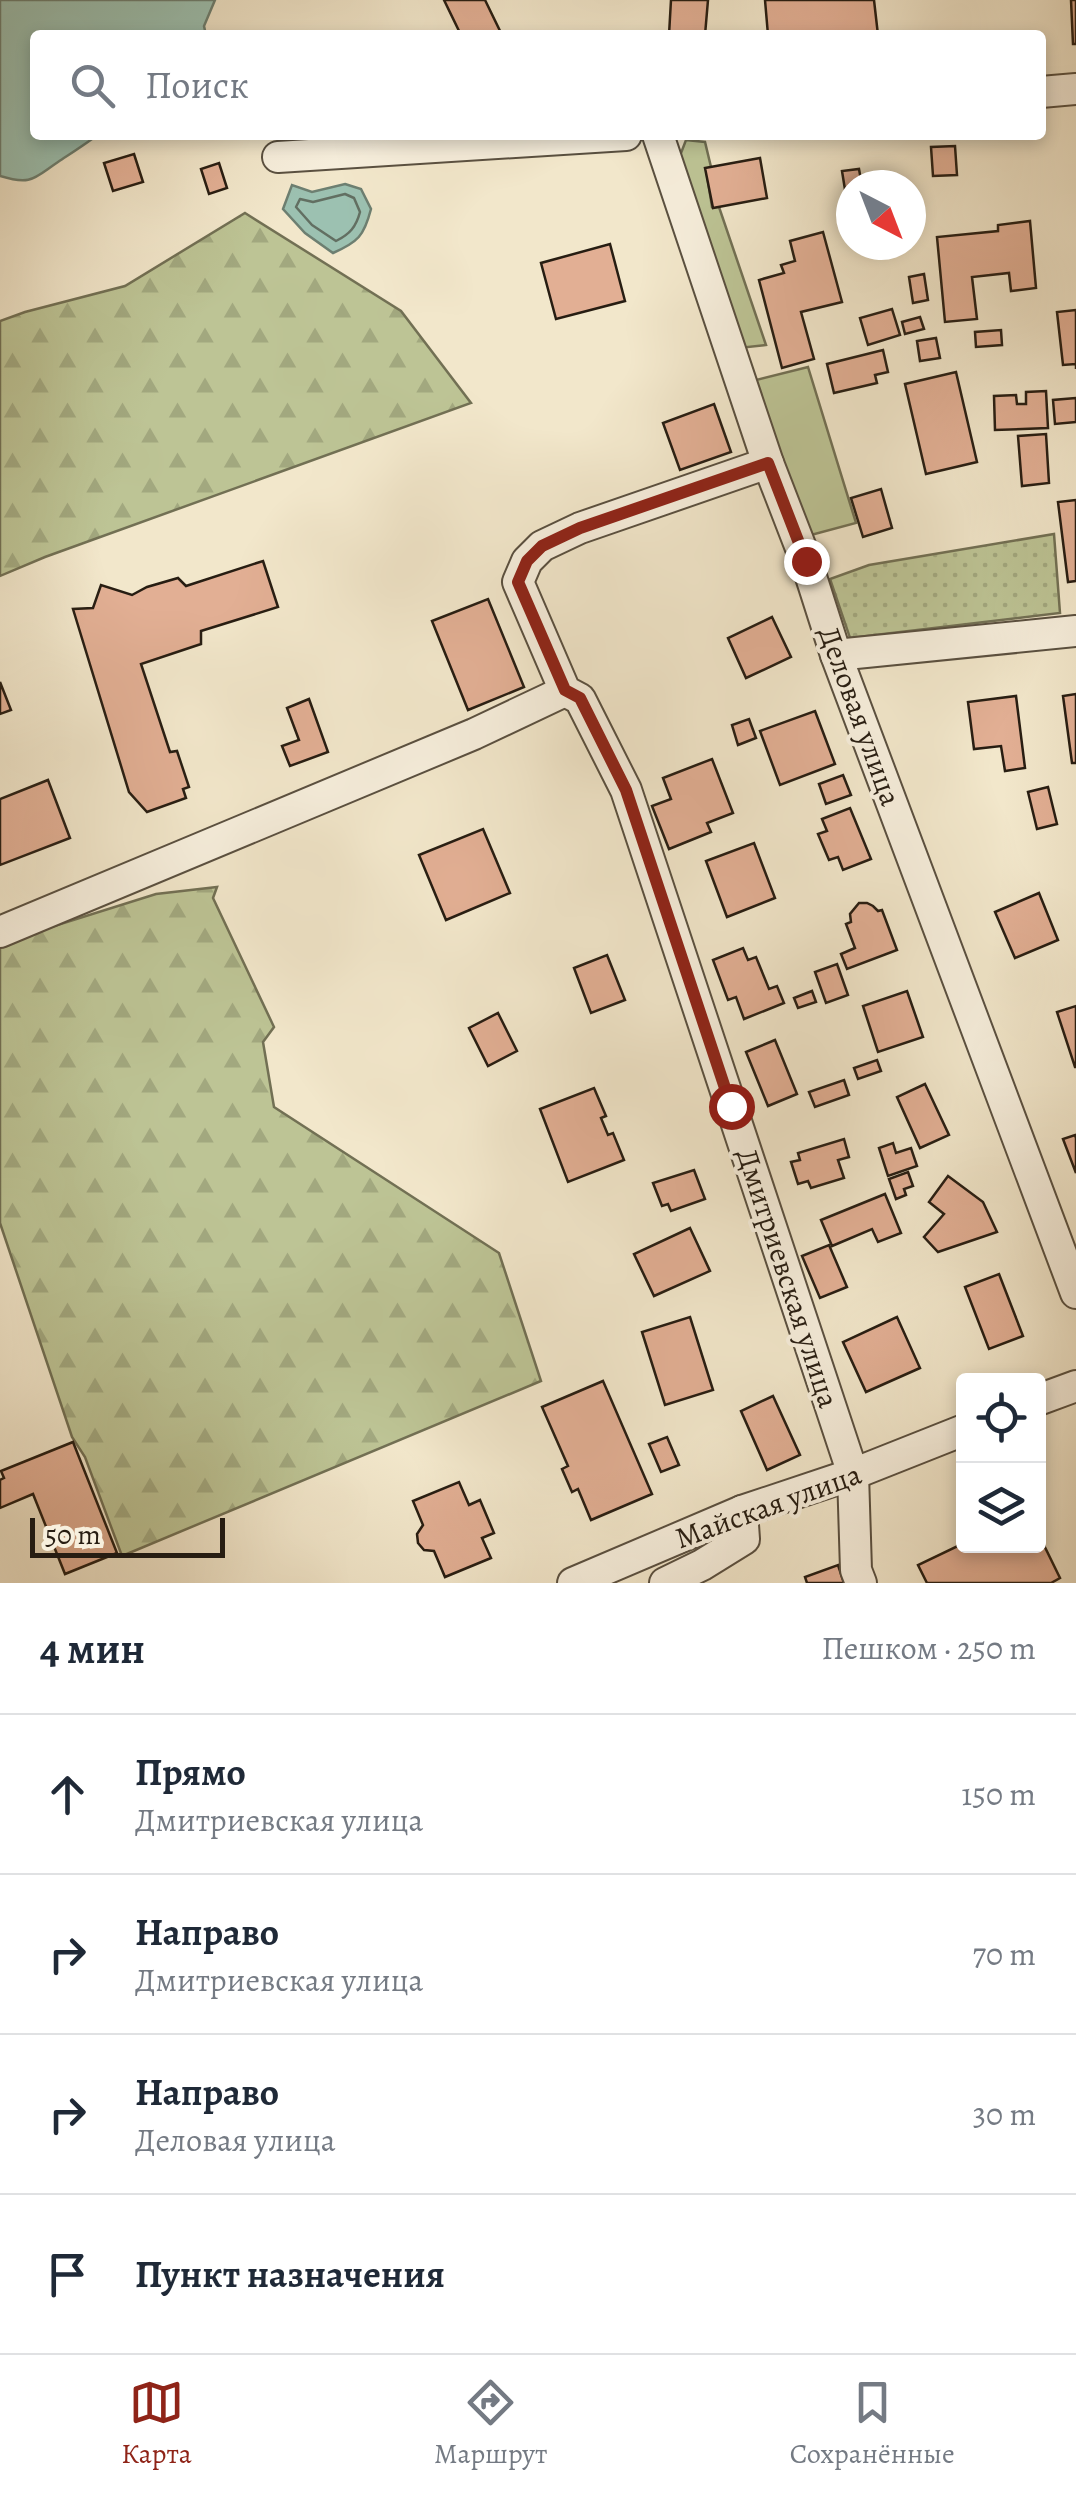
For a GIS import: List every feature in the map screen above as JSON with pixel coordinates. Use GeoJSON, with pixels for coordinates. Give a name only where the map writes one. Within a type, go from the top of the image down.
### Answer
{"type":"FeatureCollection","features":[{"type":"Feature","properties":{"kind":"street"},"geometry":{"type":"LineString","coordinates":[[1046,92],[1076,89]]}},
{"type":"Feature","properties":{"kind":"street"},"geometry":{"type":"LineString","coordinates":[[278,157],[547,140]]}},
{"type":"Feature","properties":{"kind":"street","name":"Деловая улица"},"geometry":{"type":"LineString","coordinates":[[660,140],[836,655],[1076,1293]]}},
{"type":"Feature","properties":{"kind":"street","name":"Дмитриевская улица"},"geometry":{"type":"LineString","coordinates":[[768,463],[580,528],[542,546],[527,561],[518,582],[565,690],[580,698],[626,790],[852,1474],[856,1570],[861,1583]]}},
{"type":"Feature","properties":{"kind":"street"},"geometry":{"type":"LineString","coordinates":[[836,655],[1076,631]]}},
{"type":"Feature","properties":{"kind":"street"},"geometry":{"type":"LineString","coordinates":[[0,932],[456,742],[565,690]]}},
{"type":"Feature","properties":{"kind":"street"},"geometry":{"type":"LineString","coordinates":[[1046,1397],[1076,1386]]}},
{"type":"Feature","properties":{"kind":"street","name":"Майская улица"},"geometry":{"type":"LineString","coordinates":[[573,1583],[742,1511],[956,1433]]}},
{"type":"Feature","properties":{"kind":"street"},"geometry":{"type":"LineString","coordinates":[[665,1583],[744,1539],[742,1511]]}},
{"type":"Feature","properties":{"kind":"green space"},"geometry":{"type":"Polygon","coordinates":[[[686,140],[705,142],[711,167],[706,169],[712,207],[719,207],[766,345],[739,348],[676,166],[686,140]]]}},
{"type":"Feature","properties":{"kind":"green space"},"geometry":{"type":"Polygon","coordinates":[[[245,213],[401,311],[471,403],[0,576],[0,321],[125,286],[245,213]]]}},
{"type":"Feature","properties":{"kind":"green space"},"geometry":{"type":"Polygon","coordinates":[[[808,367],[856,523],[811,535],[752,381],[808,367]]]}},
{"type":"Feature","properties":{"kind":"green space"},"geometry":{"type":"Polygon","coordinates":[[[1054,534],[1060,613],[850,638],[830,579],[869,565],[1054,534]]]}},
{"type":"Feature","properties":{"kind":"green space"},"geometry":{"type":"Polygon","coordinates":[[[217,887],[213,898],[274,1027],[263,1042],[274,1107],[499,1253],[541,1381],[122,1556],[85,1457],[72,1437],[0,1223],[0,943],[156,894],[217,887]]]}},
{"type":"Feature","properties":{"kind":"water"},"geometry":{"type":"Polygon","coordinates":[[[0,0],[215,0],[205,30],[30,30],[30,140],[91,140],[38,176],[19,180],[0,176],[0,0]]]}},
{"type":"Feature","properties":{"kind":"water"},"geometry":{"type":"Polygon","coordinates":[[[345,184],[361,189],[371,209],[359,237],[333,253],[305,233],[283,209],[292,185],[312,192],[345,184]]]}},
{"type":"Feature","properties":{"kind":"building"},"geometry":{"type":"Polygon","coordinates":[[[444,0],[485,0],[500,30],[459,30],[444,0]]]}},
{"type":"Feature","properties":{"kind":"building"},"geometry":{"type":"Polygon","coordinates":[[[671,0],[708,0],[705,30],[669,30],[671,0]]]}},
{"type":"Feature","properties":{"kind":"building"},"geometry":{"type":"Polygon","coordinates":[[[765,0],[874,0],[877,30],[768,30],[765,0]]]}},
{"type":"Feature","properties":{"kind":"building"},"geometry":{"type":"Polygon","coordinates":[[[1071,0],[1076,0],[1076,44],[1073,44],[1071,0]]]}},
{"type":"Feature","properties":{"kind":"building"},"geometry":{"type":"Polygon","coordinates":[[[955,146],[957,175],[933,176],[931,147],[955,146]]]}},
{"type":"Feature","properties":{"kind":"building"},"geometry":{"type":"Polygon","coordinates":[[[134,154],[143,182],[113,191],[104,163],[134,154]]]}},
{"type":"Feature","properties":{"kind":"building"},"geometry":{"type":"Polygon","coordinates":[[[760,158],[767,198],[713,208],[705,168],[760,158]]]}},
{"type":"Feature","properties":{"kind":"building"},"geometry":{"type":"Polygon","coordinates":[[[219,163],[227,188],[209,194],[201,169],[219,163]]]}},
{"type":"Feature","properties":{"kind":"building"},"geometry":{"type":"Polygon","coordinates":[[[1030,221],[1036,288],[1011,291],[1009,273],[972,277],[977,319],[945,322],[937,237],[998,231],[998,225],[1030,221]]]}},
{"type":"Feature","properties":{"kind":"building"},"geometry":{"type":"Polygon","coordinates":[[[823,232],[842,302],[801,312],[814,359],[782,368],[759,280],[784,273],[781,265],[795,261],[790,241],[823,232]]]}},
{"type":"Feature","properties":{"kind":"building"},"geometry":{"type":"Polygon","coordinates":[[[610,244],[625,301],[556,319],[541,263],[610,244]]]}},
{"type":"Feature","properties":{"kind":"building"},"geometry":{"type":"Polygon","coordinates":[[[924,274],[928,300],[913,303],[909,277],[924,274]]]}},
{"type":"Feature","properties":{"kind":"building"},"geometry":{"type":"Polygon","coordinates":[[[892,309],[900,335],[868,345],[860,318],[892,309]]]}},
{"type":"Feature","properties":{"kind":"building"},"geometry":{"type":"Polygon","coordinates":[[[1076,310],[1076,364],[1063,365],[1057,312],[1076,310]]]}},
{"type":"Feature","properties":{"kind":"building"},"geometry":{"type":"Polygon","coordinates":[[[920,317],[924,329],[905,334],[902,322],[920,317]]]}},
{"type":"Feature","properties":{"kind":"building"},"geometry":{"type":"Polygon","coordinates":[[[1001,330],[1002,345],[976,347],[975,332],[1001,330]]]}},
{"type":"Feature","properties":{"kind":"building"},"geometry":{"type":"Polygon","coordinates":[[[936,338],[940,358],[920,361],[917,341],[936,338]]]}},
{"type":"Feature","properties":{"kind":"building"},"geometry":{"type":"Polygon","coordinates":[[[883,350],[888,372],[875,375],[877,383],[834,393],[827,364],[883,350]]]}},
{"type":"Feature","properties":{"kind":"building"},"geometry":{"type":"Polygon","coordinates":[[[956,372],[977,462],[926,474],[905,384],[956,372]]]}},
{"type":"Feature","properties":{"kind":"building"},"geometry":{"type":"Polygon","coordinates":[[[1046,391],[1048,428],[995,430],[994,396],[1016,395],[1017,404],[1026,404],[1026,392],[1046,391]]]}},
{"type":"Feature","properties":{"kind":"building"},"geometry":{"type":"Polygon","coordinates":[[[1076,398],[1076,422],[1055,424],[1053,400],[1076,398]]]}},
{"type":"Feature","properties":{"kind":"building"},"geometry":{"type":"Polygon","coordinates":[[[714,404],[731,452],[680,470],[663,423],[714,404]]]}},
{"type":"Feature","properties":{"kind":"building"},"geometry":{"type":"Polygon","coordinates":[[[1046,434],[1049,483],[1022,486],[1018,436],[1046,434]]]}},
{"type":"Feature","properties":{"kind":"building"},"geometry":{"type":"Polygon","coordinates":[[[881,489],[892,528],[863,537],[851,498],[881,489]]]}},
{"type":"Feature","properties":{"kind":"building"},"geometry":{"type":"Polygon","coordinates":[[[1076,500],[1076,581],[1068,582],[1058,502],[1076,500]]]}},
{"type":"Feature","properties":{"kind":"building"},"geometry":{"type":"Polygon","coordinates":[[[263,561],[278,607],[201,631],[201,644],[141,664],[170,752],[177,751],[189,787],[183,789],[186,798],[147,812],[129,792],[73,609],[93,608],[101,585],[132,595],[178,578],[186,586],[263,561]]]}},
{"type":"Feature","properties":{"kind":"building"},"geometry":{"type":"Polygon","coordinates":[[[488,599],[524,687],[468,710],[432,621],[488,599]]]}},
{"type":"Feature","properties":{"kind":"building"},"geometry":{"type":"Polygon","coordinates":[[[772,617],[791,657],[746,678],[728,638],[772,617]]]}},
{"type":"Feature","properties":{"kind":"building"},"geometry":{"type":"Polygon","coordinates":[[[0,682],[11,710],[0,714],[0,682]]]}},
{"type":"Feature","properties":{"kind":"building"},"geometry":{"type":"Polygon","coordinates":[[[1076,694],[1076,763],[1072,763],[1063,696],[1076,694]]]}},
{"type":"Feature","properties":{"kind":"building"},"geometry":{"type":"Polygon","coordinates":[[[1016,696],[1025,768],[1005,771],[1001,746],[974,749],[968,702],[1016,696]]]}},
{"type":"Feature","properties":{"kind":"building"},"geometry":{"type":"Polygon","coordinates":[[[309,699],[328,752],[290,766],[282,746],[299,740],[287,708],[309,699]]]}},
{"type":"Feature","properties":{"kind":"building"},"geometry":{"type":"Polygon","coordinates":[[[815,711],[835,764],[780,785],[760,731],[815,711]]]}},
{"type":"Feature","properties":{"kind":"building"},"geometry":{"type":"Polygon","coordinates":[[[749,719],[756,738],[738,745],[732,725],[749,719]]]}},
{"type":"Feature","properties":{"kind":"building"},"geometry":{"type":"Polygon","coordinates":[[[712,759],[733,813],[707,823],[711,832],[669,849],[652,806],[671,799],[663,778],[712,759]]]}},
{"type":"Feature","properties":{"kind":"building"},"geometry":{"type":"Polygon","coordinates":[[[843,775],[851,795],[826,804],[819,784],[843,775]]]}},
{"type":"Feature","properties":{"kind":"building"},"geometry":{"type":"Polygon","coordinates":[[[48,780],[70,838],[0,865],[0,799],[48,780]]]}},
{"type":"Feature","properties":{"kind":"building"},"geometry":{"type":"Polygon","coordinates":[[[1048,787],[1057,824],[1037,829],[1028,792],[1048,787]]]}},
{"type":"Feature","properties":{"kind":"building"},"geometry":{"type":"Polygon","coordinates":[[[850,808],[871,859],[843,870],[838,857],[829,860],[818,834],[827,831],[822,819],[850,808]]]}},
{"type":"Feature","properties":{"kind":"building"},"geometry":{"type":"Polygon","coordinates":[[[483,829],[510,893],[446,920],[419,855],[483,829]]]}},
{"type":"Feature","properties":{"kind":"building"},"geometry":{"type":"Polygon","coordinates":[[[754,843],[775,898],[727,917],[706,861],[754,843]]]}},
{"type":"Feature","properties":{"kind":"building"},"geometry":{"type":"Polygon","coordinates":[[[1039,893],[1058,940],[1015,958],[995,912],[1039,893]]]}},
{"type":"Feature","properties":{"kind":"building"},"geometry":{"type":"Polygon","coordinates":[[[859,903],[882,910],[897,950],[847,969],[841,954],[855,948],[846,924],[851,922],[850,914],[859,903]]]}},
{"type":"Feature","properties":{"kind":"building"},"geometry":{"type":"Polygon","coordinates":[[[743,948],[748,960],[756,957],[769,989],[777,986],[784,1003],[744,1019],[736,997],[728,1000],[713,960],[743,948]]]}},
{"type":"Feature","properties":{"kind":"building"},"geometry":{"type":"Polygon","coordinates":[[[607,955],[625,1000],[591,1013],[574,968],[607,955]]]}},
{"type":"Feature","properties":{"kind":"building"},"geometry":{"type":"Polygon","coordinates":[[[837,964],[848,995],[826,1003],[815,972],[837,964]]]}},
{"type":"Feature","properties":{"kind":"building"},"geometry":{"type":"Polygon","coordinates":[[[812,991],[816,1002],[798,1008],[794,998],[812,991]]]}},
{"type":"Feature","properties":{"kind":"building"},"geometry":{"type":"Polygon","coordinates":[[[907,991],[923,1037],[878,1052],[863,1006],[907,991]]]}},
{"type":"Feature","properties":{"kind":"building"},"geometry":{"type":"Polygon","coordinates":[[[1076,1006],[1076,1067],[1075,1067],[1057,1012],[1076,1006]]]}},
{"type":"Feature","properties":{"kind":"building"},"geometry":{"type":"Polygon","coordinates":[[[498,1013],[517,1051],[488,1066],[469,1028],[498,1013]]]}},
{"type":"Feature","properties":{"kind":"building"},"geometry":{"type":"Polygon","coordinates":[[[775,1040],[797,1094],[768,1106],[746,1052],[775,1040]]]}},
{"type":"Feature","properties":{"kind":"building"},"geometry":{"type":"Polygon","coordinates":[[[877,1060],[881,1071],[858,1079],[854,1068],[877,1060]]]}},
{"type":"Feature","properties":{"kind":"building"},"geometry":{"type":"Polygon","coordinates":[[[844,1080],[849,1095],[815,1107],[809,1092],[844,1080]]]}},
{"type":"Feature","properties":{"kind":"building"},"geometry":{"type":"Polygon","coordinates":[[[925,1084],[949,1135],[920,1148],[897,1097],[925,1084]]]}},
{"type":"Feature","properties":{"kind":"building"},"geometry":{"type":"Polygon","coordinates":[[[594,1088],[606,1116],[601,1118],[608,1135],[613,1133],[624,1160],[568,1182],[540,1109],[594,1088]]]}},
{"type":"Feature","properties":{"kind":"building"},"geometry":{"type":"Polygon","coordinates":[[[1075,1135],[1076,1138],[1076,1173],[1063,1139],[1075,1135]]]}},
{"type":"Feature","properties":{"kind":"building"},"geometry":{"type":"Polygon","coordinates":[[[844,1139],[849,1157],[838,1160],[844,1178],[811,1188],[808,1181],[798,1184],[791,1162],[800,1160],[798,1153],[844,1139]]]}},
{"type":"Feature","properties":{"kind":"building"},"geometry":{"type":"Polygon","coordinates":[[[893,1143],[896,1153],[911,1148],[917,1166],[888,1176],[879,1148],[893,1143]]]}},
{"type":"Feature","properties":{"kind":"building"},"geometry":{"type":"Polygon","coordinates":[[[694,1170],[705,1199],[671,1211],[668,1204],[662,1206],[653,1183],[694,1170]]]}},
{"type":"Feature","properties":{"kind":"building"},"geometry":{"type":"Polygon","coordinates":[[[908,1172],[913,1186],[904,1189],[906,1195],[896,1199],[889,1179],[908,1172]]]}},
{"type":"Feature","properties":{"kind":"building"},"geometry":{"type":"Polygon","coordinates":[[[948,1176],[983,1202],[997,1232],[938,1252],[924,1237],[944,1214],[929,1202],[948,1176]]]}},
{"type":"Feature","properties":{"kind":"building"},"geometry":{"type":"Polygon","coordinates":[[[885,1194],[901,1233],[878,1242],[872,1229],[832,1246],[821,1220],[885,1194]]]}},
{"type":"Feature","properties":{"kind":"building"},"geometry":{"type":"Polygon","coordinates":[[[690,1228],[710,1271],[654,1296],[634,1254],[690,1228]]]}},
{"type":"Feature","properties":{"kind":"building"},"geometry":{"type":"Polygon","coordinates":[[[829,1245],[847,1287],[820,1298],[802,1256],[829,1245]]]}},
{"type":"Feature","properties":{"kind":"building"},"geometry":{"type":"Polygon","coordinates":[[[999,1274],[1023,1336],[989,1349],[965,1287],[999,1274]]]}},
{"type":"Feature","properties":{"kind":"building"},"geometry":{"type":"Polygon","coordinates":[[[690,1317],[713,1390],[665,1405],[642,1332],[690,1317]]]}},
{"type":"Feature","properties":{"kind":"building"},"geometry":{"type":"Polygon","coordinates":[[[897,1317],[920,1368],[866,1392],[843,1342],[897,1317]]]}},
{"type":"Feature","properties":{"kind":"building"},"geometry":{"type":"Polygon","coordinates":[[[603,1381],[652,1494],[591,1520],[578,1489],[572,1492],[562,1469],[568,1466],[542,1407],[603,1381]]]}},
{"type":"Feature","properties":{"kind":"building"},"geometry":{"type":"Polygon","coordinates":[[[773,1396],[800,1455],[767,1470],[741,1411],[773,1396]]]}},
{"type":"Feature","properties":{"kind":"building"},"geometry":{"type":"Polygon","coordinates":[[[667,1437],[679,1465],[661,1472],[649,1444],[667,1437]]]}},
{"type":"Feature","properties":{"kind":"building"},"geometry":{"type":"Polygon","coordinates":[[[73,1442],[117,1553],[65,1574],[33,1494],[0,1508],[0,1480],[4,1478],[1,1471],[73,1442]]]}},
{"type":"Feature","properties":{"kind":"building"},"geometry":{"type":"Polygon","coordinates":[[[459,1482],[469,1505],[480,1500],[494,1533],[482,1538],[491,1558],[445,1577],[434,1551],[424,1550],[418,1543],[417,1534],[423,1525],[413,1501],[459,1482]]]}},
{"type":"Feature","properties":{"kind":"building"},"geometry":{"type":"Polygon","coordinates":[[[956,1547],[956,1553],[1046,1553],[1046,1549],[1060,1578],[1051,1583],[927,1583],[918,1565],[956,1547]]]}},
{"type":"Feature","properties":{"kind":"building"},"geometry":{"type":"Polygon","coordinates":[[[838,1565],[844,1583],[807,1583],[805,1577],[838,1565]]]}},
{"type":"Feature","properties":{"kind":"route"},"geometry":{"type":"LineString","coordinates":[[731,1106],[626,790],[580,698],[565,690],[518,582],[527,561],[542,546],[580,528],[768,463],[806,561]]}}]}
